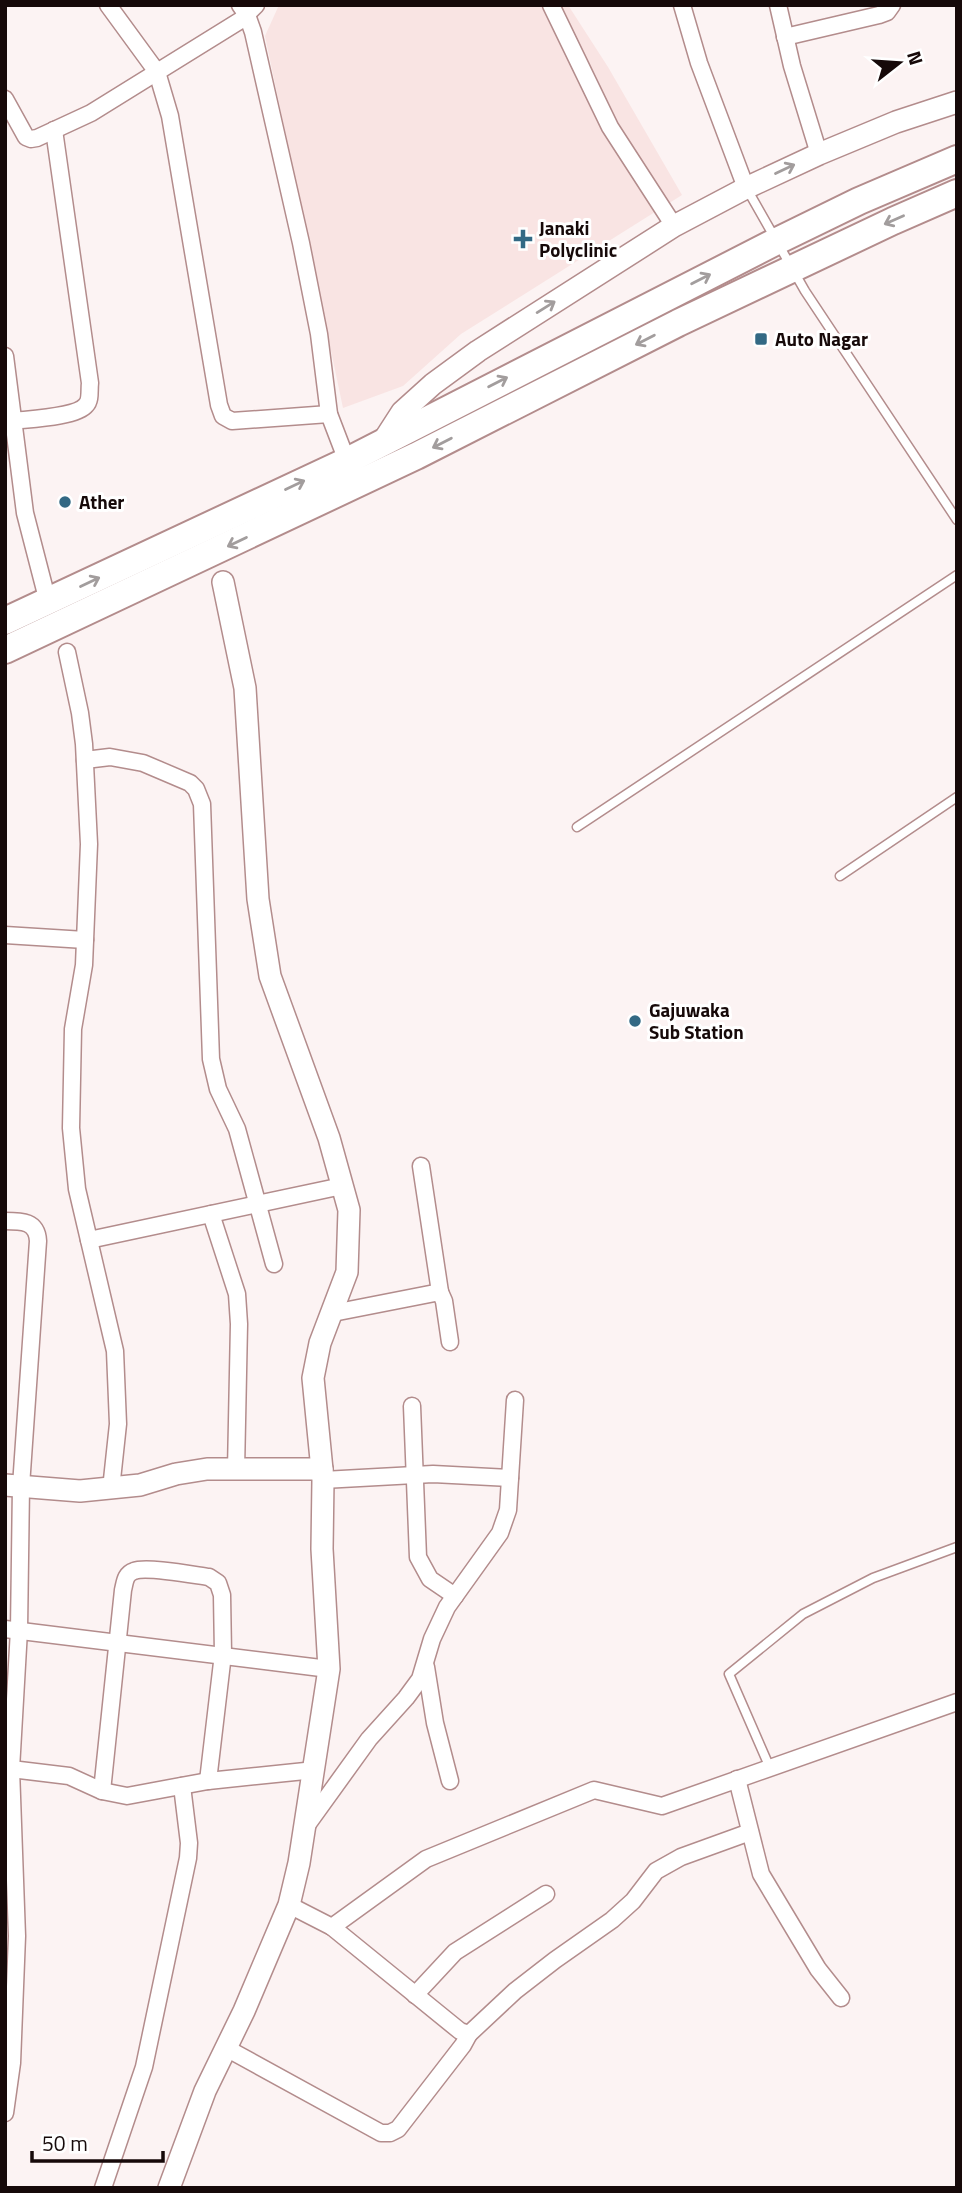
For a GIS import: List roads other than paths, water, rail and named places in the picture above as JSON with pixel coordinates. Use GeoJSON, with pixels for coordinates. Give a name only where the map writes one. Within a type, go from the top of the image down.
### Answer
{"type":"FeatureCollection","features":[{"type":"Feature","properties":{"kind":"main road"},"geometry":{"type":"LineString","coordinates":[[5,621],[347,461],[775,242],[859,201],[957,159]]}},
{"type":"Feature","properties":{"kind":"main road"},"geometry":{"type":"LineString","coordinates":[[5,650],[416,456],[678,323],[957,193]]}},
{"type":"Feature","properties":{"kind":"street"},"geometry":{"type":"LineString","coordinates":[[108,5],[157,72],[170,116],[223,416],[232,421],[246,421],[329,414]]}},
{"type":"Feature","properties":{"kind":"street"},"geometry":{"type":"LineString","coordinates":[[551,5],[610,127],[674,226]]}},
{"type":"Feature","properties":{"kind":"street"},"geometry":{"type":"LineString","coordinates":[[682,5],[699,63],[746,188]]}},
{"type":"Feature","properties":{"kind":"street"},"geometry":{"type":"LineString","coordinates":[[778,5],[799,91],[819,154]]}},
{"type":"Feature","properties":{"kind":"street"},"geometry":{"type":"LineString","coordinates":[[785,37],[879,15],[887,12],[892,5]]}},
{"type":"Feature","properties":{"kind":"street"},"geometry":{"type":"LineString","coordinates":[[5,99],[26,136],[37,138],[91,113],[157,72],[248,8],[301,243],[319,334],[329,414],[347,461]]}},
{"type":"Feature","properties":{"kind":"street"},"geometry":{"type":"LineString","coordinates":[[382,443],[402,412],[433,384],[489,344],[674,226],[819,154],[896,122],[957,102]]}},
{"type":"Feature","properties":{"kind":"street"},"geometry":{"type":"LineString","coordinates":[[13,421],[68,414],[85,408],[89,401],[90,383],[54,130]]}},
{"type":"Feature","properties":{"kind":"street"},"geometry":{"type":"LineString","coordinates":[[5,356],[25,513],[48,602]]}},
{"type":"Feature","properties":{"kind":"street"},"geometry":{"type":"LineString","coordinates":[[169,2188],[205,2091],[289,1905],[305,1826],[329,1669],[322,1549],[323,1474],[313,1378],[320,1343],[347,1272],[349,1210],[329,1138],[270,976],[258,899],[242,662],[223,582]]}},
{"type":"Feature","properties":{"kind":"street"},"geometry":{"type":"LineString","coordinates":[[67,652],[80,713],[89,844],[86,940],[74,1029],[71,1128],[77,1189],[115,1351],[118,1424],[111,1489]]}},
{"type":"Feature","properties":{"kind":"street"},"geometry":{"type":"LineString","coordinates":[[85,760],[110,757],[144,763],[190,783],[202,804],[211,1059],[218,1089],[237,1129],[274,1264]]}},
{"type":"Feature","properties":{"kind":"street"},"geometry":{"type":"LineString","coordinates":[[5,935],[86,940]]}},
{"type":"Feature","properties":{"kind":"street"},"geometry":{"type":"LineString","coordinates":[[421,1166],[450,1342]]}},
{"type":"Feature","properties":{"kind":"street"},"geometry":{"type":"LineString","coordinates":[[89,1240],[342,1186]]}},
{"type":"Feature","properties":{"kind":"street"},"geometry":{"type":"LineString","coordinates":[[211,1214],[237,1294],[239,1324],[236,1470]]}},
{"type":"Feature","properties":{"kind":"street"},"geometry":{"type":"LineString","coordinates":[[5,1221],[29,1223],[35,1227],[37,1235],[13,1485],[10,1842],[17,1936],[5,2113]]}},
{"type":"Feature","properties":{"kind":"street"},"geometry":{"type":"LineString","coordinates":[[333,1313],[440,1292]]}},
{"type":"Feature","properties":{"kind":"street"},"geometry":{"type":"LineString","coordinates":[[305,1826],[369,1739],[421,1679],[432,1639],[447,1607],[500,1532],[508,1510],[515,1400]]}},
{"type":"Feature","properties":{"kind":"street"},"geometry":{"type":"LineString","coordinates":[[412,1406],[416,1532],[420,1565],[430,1579],[455,1597]]}},
{"type":"Feature","properties":{"kind":"street"},"geometry":{"type":"LineString","coordinates":[[13,1485],[80,1491],[111,1489],[207,1469],[510,1478]]}},
{"type":"Feature","properties":{"kind":"street"},"geometry":{"type":"LineString","coordinates":[[102,1791],[126,1577],[133,1571],[145,1569],[209,1577],[218,1583],[222,1595],[223,1654],[208,1781]]}},
{"type":"Feature","properties":{"kind":"street"},"geometry":{"type":"LineString","coordinates":[[12,1629],[329,1669]]}},
{"type":"Feature","properties":{"kind":"street"},"geometry":{"type":"LineString","coordinates":[[425,1664],[435,1723],[450,1782]]}},
{"type":"Feature","properties":{"kind":"street"},"geometry":{"type":"LineString","coordinates":[[332,1927],[426,1859],[594,1790],[662,1805],[957,1702]]}},
{"type":"Feature","properties":{"kind":"street"},"geometry":{"type":"LineString","coordinates":[[11,1769],[69,1776],[113,1795],[127,1796],[208,1781],[315,1770]]}},
{"type":"Feature","properties":{"kind":"street"},"geometry":{"type":"LineString","coordinates":[[737,1779],[761,1874],[818,1969],[841,1998]]}},
{"type":"Feature","properties":{"kind":"street"},"geometry":{"type":"LineString","coordinates":[[103,2188],[144,2067],[188,1858],[189,1843],[182,1786]]}},
{"type":"Feature","properties":{"kind":"street"},"geometry":{"type":"LineString","coordinates":[[226,2048],[381,2133],[390,2133],[398,2129],[469,2034],[515,1991],[612,1920],[633,1901],[656,1871],[681,1857],[750,1832]]}},
{"type":"Feature","properties":{"kind":"street"},"geometry":{"type":"LineString","coordinates":[[415,1995],[455,1952],[546,1894]]}},
{"type":"Feature","properties":{"kind":"street"},"geometry":{"type":"LineString","coordinates":[[289,1905],[332,1927],[460,2031],[469,2034]]}},
{"type":"Feature","properties":{"kind":"lane"},"geometry":{"type":"LineString","coordinates":[[746,188],[792,269],[957,520]]}},
{"type":"Feature","properties":{"kind":"lane"},"geometry":{"type":"LineString","coordinates":[[577,827],[957,575]]}},
{"type":"Feature","properties":{"kind":"lane"},"geometry":{"type":"LineString","coordinates":[[840,876],[957,797]]}},
{"type":"Feature","properties":{"kind":"lane"},"geometry":{"type":"LineString","coordinates":[[769,1768],[729,1674],[803,1614],[873,1578],[957,1547]]}},
{"type":"Feature","properties":{"kind":"place","name":"Janaki Polyclinic"},"geometry":{"type":"Point","coordinates":[523,239]}},
{"type":"Feature","properties":{"kind":"place","name":"Auto Nagar"},"geometry":{"type":"Point","coordinates":[761,339]}},
{"type":"Feature","properties":{"kind":"place","name":"Ather"},"geometry":{"type":"Point","coordinates":[65,502]}},
{"type":"Feature","properties":{"kind":"place","name":"Gajuwaka Sub Station"},"geometry":{"type":"Point","coordinates":[635,1021]}}]}
